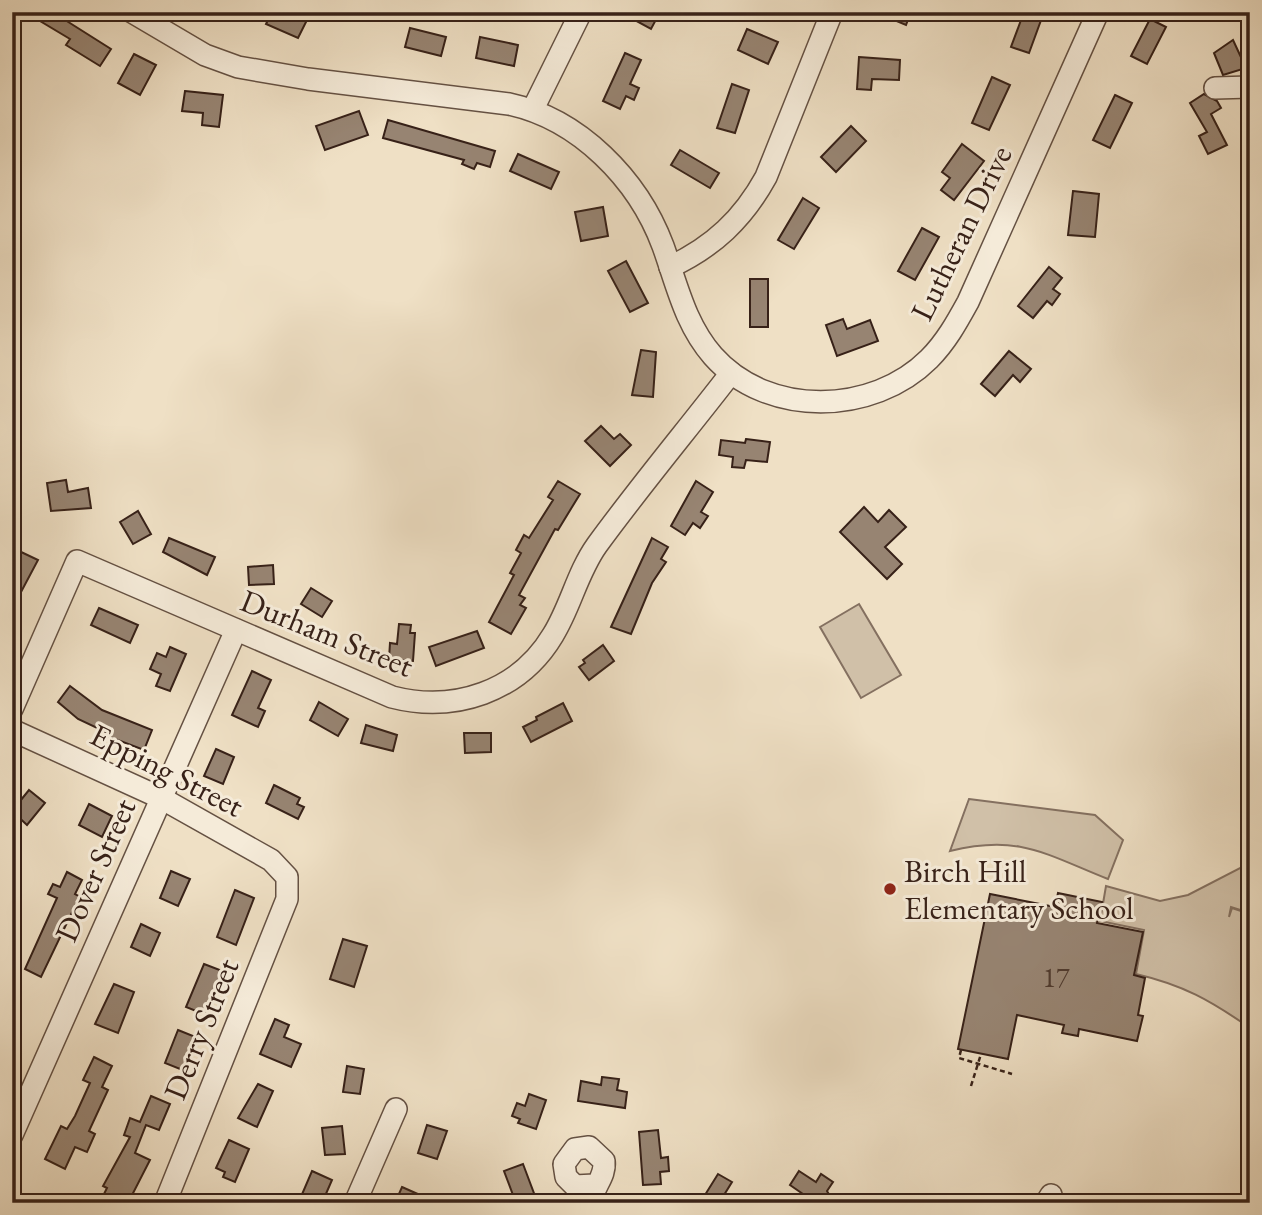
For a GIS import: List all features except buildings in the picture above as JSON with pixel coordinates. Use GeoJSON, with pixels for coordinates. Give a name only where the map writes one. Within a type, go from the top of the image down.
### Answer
{"type":"FeatureCollection","features":[{"type":"Feature","properties":{"kind":"street"},"geometry":{"type":"LineString","coordinates":[[132,12],[205,55],[238,67],[533,109],[576,134],[608,160],[651,220],[691,323],[712,355],[731,373]]}},
{"type":"Feature","properties":{"kind":"street"},"geometry":{"type":"LineString","coordinates":[[533,109],[581,12]]}},
{"type":"Feature","properties":{"kind":"street"},"geometry":{"type":"LineString","coordinates":[[670,267],[715,240],[753,200],[766,177],[832,12]]}},
{"type":"Feature","properties":{"kind":"street","name":"Lutheran Drive"},"geometry":{"type":"LineString","coordinates":[[731,373],[755,386],[793,400],[832,402],[869,396],[890,387],[928,360],[943,343],[968,302],[1098,12]]}},
{"type":"Feature","properties":{"kind":"street"},"geometry":{"type":"LineString","coordinates":[[1215,88],[1250,88]]}},
{"type":"Feature","properties":{"kind":"street","name":"Durham Street"},"geometry":{"type":"LineString","coordinates":[[12,709],[77,561],[378,692],[407,701],[461,701],[495,688],[526,668],[553,636],[586,561],[731,373]]}},
{"type":"Feature","properties":{"kind":"street","name":"Dover Street"},"geometry":{"type":"LineString","coordinates":[[12,1135],[236,631]]}},
{"type":"Feature","properties":{"kind":"street","name":"Epping Street"},"geometry":{"type":"LineString","coordinates":[[12,730],[161,798],[271,860],[287,877]]}},
{"type":"Feature","properties":{"kind":"street","name":"Derry Street"},"geometry":{"type":"LineString","coordinates":[[165,1203],[287,900],[287,877]]}},
{"type":"Feature","properties":{"kind":"street"},"geometry":{"type":"LineString","coordinates":[[355,1203],[396,1109]]}},
{"type":"Feature","properties":{"kind":"path"},"geometry":{"type":"LineString","coordinates":[[961,1050],[959,1058],[1012,1074]]}},
{"type":"Feature","properties":{"kind":"path"},"geometry":{"type":"LineString","coordinates":[[971,1086],[981,1054]]}},
{"type":"Feature","properties":{"kind":"shaded area"},"geometry":{"type":"Polygon","coordinates":[[[859,604],[901,675],[861,698],[820,627],[859,604]]]}},
{"type":"Feature","properties":{"kind":"shaded area"},"geometry":{"type":"Polygon","coordinates":[[[969,799],[1095,815],[1123,840],[1108,879],[1031,849],[995,845],[950,851],[969,799]]]}},
{"type":"Feature","properties":{"kind":"shaded area"},"geometry":{"type":"Polygon","coordinates":[[[1242,867],[1250,869],[1250,913],[1231,907],[1229,917],[1232,908],[1250,914],[1250,950],[1247,959],[1250,961],[1250,1028],[1196,995],[1136,974],[1144,930],[1100,921],[1106,886],[1160,901],[1188,895],[1242,867]]]}},
{"type":"Feature","properties":{"kind":"place","name":"Birch Hill Elementary School"},"geometry":{"type":"Point","coordinates":[890,889]}}]}
